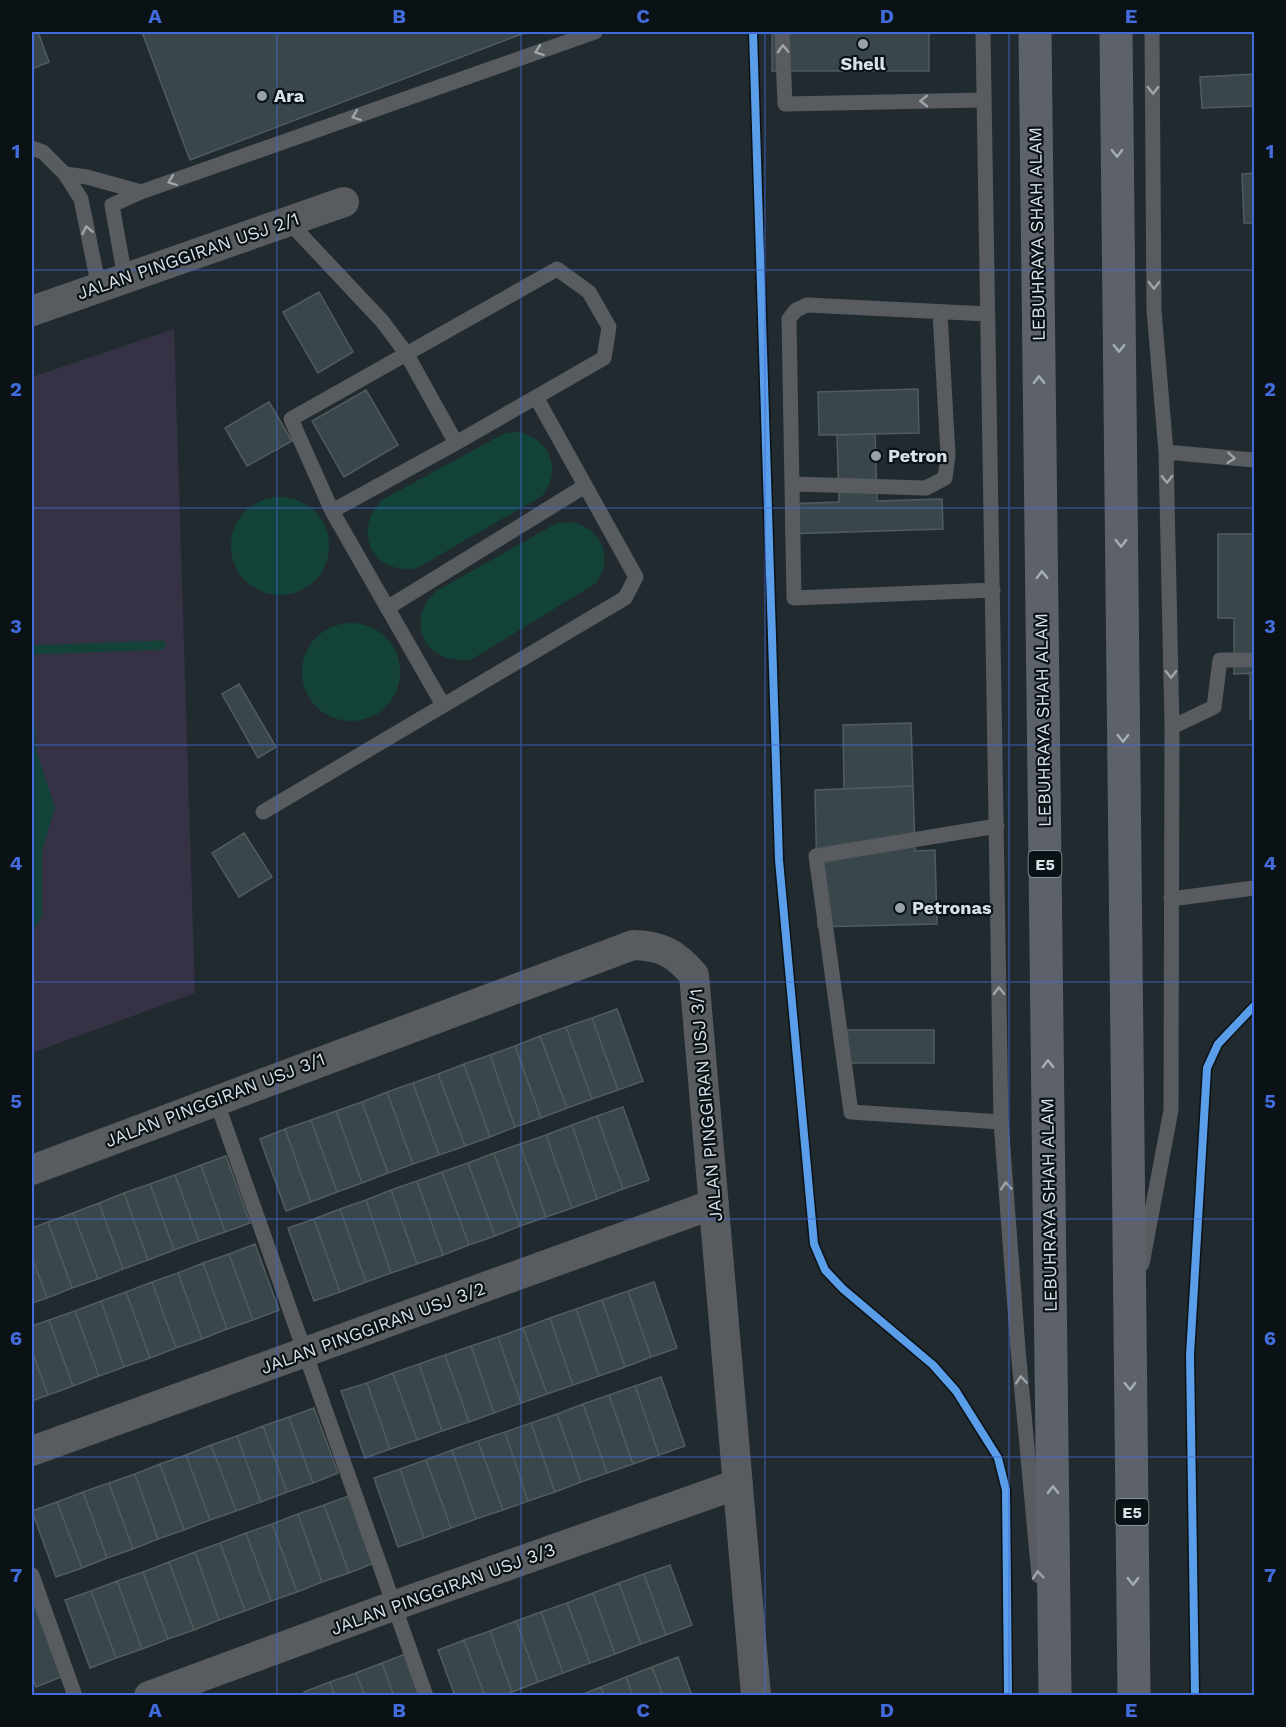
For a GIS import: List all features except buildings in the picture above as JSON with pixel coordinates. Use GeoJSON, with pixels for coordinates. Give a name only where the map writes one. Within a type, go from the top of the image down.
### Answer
{"type":"FeatureCollection","features":[{"type":"Feature","properties":{"kind":"highway","name":"LEBUHRAYA SHAH ALAM"},"geometry":{"type":"LineString","coordinates":[[1035,32],[1055,1695]]}},
{"type":"Feature","properties":{"kind":"highway","name":"E5"},"geometry":{"type":"LineString","coordinates":[[1116,32],[1134,1695]]}},
{"type":"Feature","properties":{"kind":"street","name":"JALAN PINGGIRAN USJ 2/1"},"geometry":{"type":"LineString","coordinates":[[32,311],[344,202]]}},
{"type":"Feature","properties":{"kind":"street","name":"JALAN PINGGIRAN USJ 3/1"},"geometry":{"type":"LineString","coordinates":[[32,1170],[633,945],[651,946],[671,953],[694,975],[756,1695]]}},
{"type":"Feature","properties":{"kind":"street","name":"JALAN PINGGIRAN USJ 3/2"},"geometry":{"type":"LineString","coordinates":[[32,1451],[714,1204]]}},
{"type":"Feature","properties":{"kind":"street","name":"JALAN PINGGIRAN USJ 3/3"},"geometry":{"type":"LineString","coordinates":[[149,1695],[738,1484]]}},
{"type":"Feature","properties":{"kind":"lane"},"geometry":{"type":"LineString","coordinates":[[112,283],[112,205],[141,192],[594,32]]}},
{"type":"Feature","properties":{"kind":"lane"},"geometry":{"type":"LineString","coordinates":[[782,32],[785,104],[983,100]]}},
{"type":"Feature","properties":{"kind":"lane"},"geometry":{"type":"LineString","coordinates":[[983,32],[1001,1122],[1018,1349],[1050,1695]]}},
{"type":"Feature","properties":{"kind":"lane"},"geometry":{"type":"LineString","coordinates":[[1130,1328],[1171,1110],[1172,727],[1166,452],[1155,310],[1152,32]]}},
{"type":"Feature","properties":{"kind":"lane"},"geometry":{"type":"LineString","coordinates":[[32,148],[43,152],[65,174],[81,199],[112,283]]}},
{"type":"Feature","properties":{"kind":"lane"},"geometry":{"type":"LineString","coordinates":[[65,174],[87,177],[141,192]]}},
{"type":"Feature","properties":{"kind":"lane"},"geometry":{"type":"LineString","coordinates":[[288,222],[382,321],[406,353],[456,443]]}},
{"type":"Feature","properties":{"kind":"lane"},"geometry":{"type":"LineString","coordinates":[[332,511],[604,358],[609,327],[589,292],[557,269],[291,419],[332,511],[442,705]]}},
{"type":"Feature","properties":{"kind":"lane"},"geometry":{"type":"LineString","coordinates":[[988,314],[807,305],[796,310],[789,319],[794,598],[993,590]]}},
{"type":"Feature","properties":{"kind":"lane"},"geometry":{"type":"LineString","coordinates":[[793,484],[926,488],[945,478],[948,455],[940,313]]}},
{"type":"Feature","properties":{"kind":"lane"},"geometry":{"type":"LineString","coordinates":[[263,812],[625,598],[636,578],[536,398]]}},
{"type":"Feature","properties":{"kind":"lane"},"geometry":{"type":"LineString","coordinates":[[1166,452],[1254,460]]}},
{"type":"Feature","properties":{"kind":"lane"},"geometry":{"type":"LineString","coordinates":[[387,608],[585,486]]}},
{"type":"Feature","properties":{"kind":"lane"},"geometry":{"type":"LineString","coordinates":[[1172,727],[1214,707],[1220,660],[1254,660]]}},
{"type":"Feature","properties":{"kind":"lane"},"geometry":{"type":"LineString","coordinates":[[997,826],[816,856],[851,1112],[1001,1122]]}},
{"type":"Feature","properties":{"kind":"lane"},"geometry":{"type":"LineString","coordinates":[[1171,899],[1254,888]]}},
{"type":"Feature","properties":{"kind":"lane"},"geometry":{"type":"LineString","coordinates":[[216,1100],[426,1695]]}},
{"type":"Feature","properties":{"kind":"lane"},"geometry":{"type":"LineString","coordinates":[[32,1575],[75,1695]]}},
{"type":"Feature","properties":{"kind":"shaded area"},"geometry":{"type":"Polygon","coordinates":[[[174,329],[195,993],[32,1053],[32,377],[174,329]]]}},
{"type":"Feature","properties":{"kind":"shaded area"},"geometry":{"type":"Polygon","coordinates":[[[520,432],[539,442],[546,449],[550,458],[551,476],[542,496],[417,568],[402,569],[389,566],[379,559],[368,538],[368,525],[373,512],[382,500],[505,433],[520,432]]]}},
{"type":"Feature","properties":{"kind":"shaded area"},"geometry":{"type":"Polygon","coordinates":[[[280,497],[299,500],[315,511],[326,527],[329,546],[326,565],[315,581],[299,592],[280,595],[261,592],[245,581],[234,565],[231,546],[234,527],[245,511],[261,500],[280,497]]]}},
{"type":"Feature","properties":{"kind":"shaded area"},"geometry":{"type":"Polygon","coordinates":[[[572,522],[591,531],[602,546],[604,564],[595,584],[472,659],[453,659],[441,655],[425,641],[420,622],[422,612],[435,592],[557,523],[572,522]]]}},
{"type":"Feature","properties":{"kind":"shaded area"},"geometry":{"type":"Polygon","coordinates":[[[351,623],[370,626],[386,637],[397,653],[400,672],[397,691],[386,707],[370,718],[351,721],[332,718],[316,707],[305,691],[302,672],[305,653],[316,637],[332,626],[351,623]]]}},
{"type":"Feature","properties":{"kind":"shaded area"},"geometry":{"type":"Polygon","coordinates":[[[32,693],[37,754],[55,807],[42,851],[42,917],[32,932],[32,693]]]}},
{"type":"Feature","properties":{"kind":"waterway"},"geometry":{"type":"LineString","coordinates":[[32,650],[161,645]]}},
{"type":"Feature","properties":{"kind":"cycle path"},"geometry":{"type":"LineString","coordinates":[[753,32],[779,860],[814,1244],[825,1270],[843,1289],[933,1365],[956,1391],[998,1458],[1006,1490],[1008,1696]]}},
{"type":"Feature","properties":{"kind":"cycle path"},"geometry":{"type":"LineString","coordinates":[[1195,1696],[1190,1355],[1207,1068],[1218,1044],[1254,1006]]}},
{"type":"Feature","properties":{"kind":"place","name":"Shell"},"geometry":{"type":"Point","coordinates":[863,44]}},
{"type":"Feature","properties":{"kind":"place","name":"Ara"},"geometry":{"type":"Point","coordinates":[262,96]}},
{"type":"Feature","properties":{"kind":"place","name":"Petron"},"geometry":{"type":"Point","coordinates":[876,456]}},
{"type":"Feature","properties":{"kind":"place","name":"Petronas"},"geometry":{"type":"Point","coordinates":[900,908]}}]}
